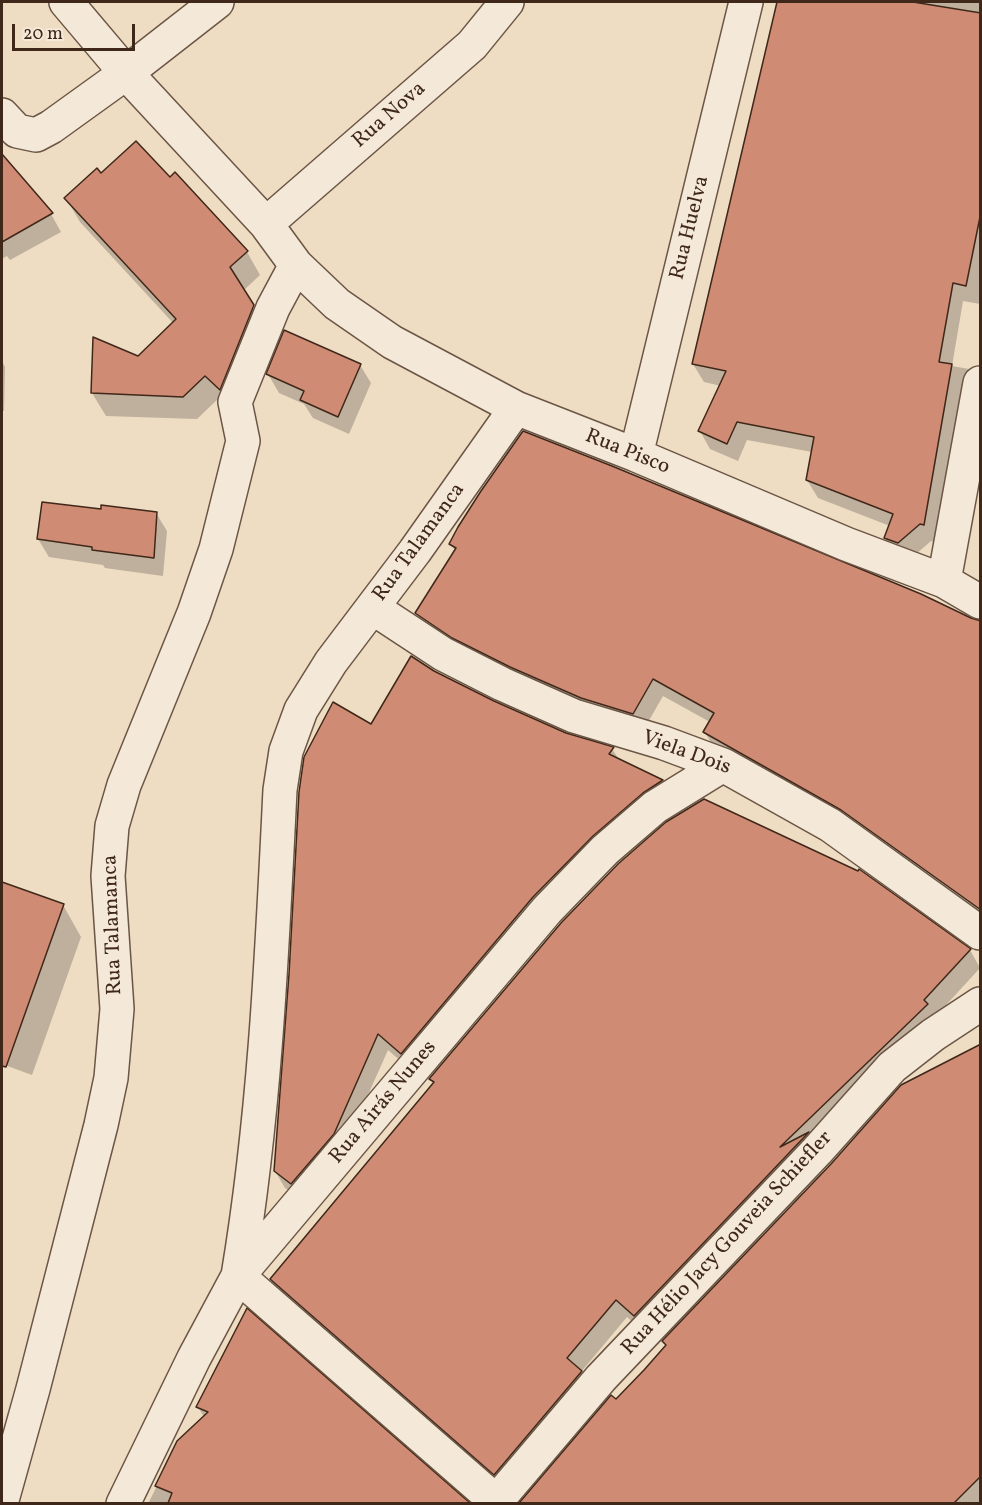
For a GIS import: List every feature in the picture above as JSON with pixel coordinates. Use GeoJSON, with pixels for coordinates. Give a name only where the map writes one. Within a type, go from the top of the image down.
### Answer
{"type":"FeatureCollection","features":[{"type":"Feature","properties":{"kind":"street","name":"Rua Pisco"},"geometry":{"type":"LineString","coordinates":[[66,2],[126,73],[266,224],[296,265],[337,304],[392,342],[516,408],[846,544],[944,581],[981,602]]}},
{"type":"Feature","properties":{"kind":"street"},"geometry":{"type":"LineString","coordinates":[[2,115],[17,131],[36,135],[51,127],[126,73],[217,2]]}},
{"type":"Feature","properties":{"kind":"street","name":"Rua Nova"},"geometry":{"type":"LineString","coordinates":[[266,224],[472,45],[507,2]]}},
{"type":"Feature","properties":{"kind":"street","name":"Rua Huelva"},"geometry":{"type":"LineString","coordinates":[[636,456],[746,2]]}},
{"type":"Feature","properties":{"kind":"street","name":"Rua Talamanca"},"geometry":{"type":"LineString","coordinates":[[2,1500],[48,1332],[111,1078],[117,1009],[108,876],[112,826],[124,785],[194,613],[216,549],[243,441],[235,402],[273,308],[296,265]]}},
{"type":"Feature","properties":{"kind":"street"},"geometry":{"type":"LineString","coordinates":[[944,581],[981,383]]}},
{"type":"Feature","properties":{"kind":"street","name":"Rua Talamanca"},"geometry":{"type":"LineString","coordinates":[[238,1276],[252,1193],[264,1070],[280,790],[286,751],[301,710],[331,662],[373,608],[516,408]]}},
{"type":"Feature","properties":{"kind":"street","name":"Viela Dois"},"geometry":{"type":"LineString","coordinates":[[373,608],[443,654],[574,716],[664,743],[723,765],[830,825],[981,933]]}},
{"type":"Feature","properties":{"kind":"street","name":"Rua Airás Nunes"},"geometry":{"type":"LineString","coordinates":[[123,1503],[194,1358],[238,1276],[547,910],[605,850],[655,807],[723,765]]}},
{"type":"Feature","properties":{"kind":"street","name":"Rua Hélio Jacy Gouveia Schiefler"},"geometry":{"type":"LineString","coordinates":[[496,1503],[601,1378],[809,1160],[892,1068],[933,1035],[981,1004]]}},
{"type":"Feature","properties":{"kind":"street"},"geometry":{"type":"LineString","coordinates":[[238,1276],[496,1503]]}},
{"type":"Feature","properties":{"kind":"building"},"geometry":{"type":"Polygon","coordinates":[[[777,2],[913,2],[981,13],[981,212],[966,286],[953,283],[939,362],[952,364],[924,525],[920,524],[898,543],[884,538],[893,514],[806,480],[814,437],[737,422],[727,444],[698,431],[726,371],[692,364],[777,2]]]}},
{"type":"Feature","properties":{"kind":"building"},"geometry":{"type":"Polygon","coordinates":[[[136,141],[170,177],[175,172],[248,251],[230,267],[254,305],[220,390],[205,376],[183,397],[91,393],[93,337],[138,356],[176,319],[64,198],[97,168],[101,173],[136,141]]]}},
{"type":"Feature","properties":{"kind":"building"},"geometry":{"type":"Polygon","coordinates":[[[2,154],[53,213],[2,242],[2,154]]]}},
{"type":"Feature","properties":{"kind":"building"},"geometry":{"type":"Polygon","coordinates":[[[284,330],[361,364],[338,417],[300,400],[304,391],[266,374],[284,330]]]}},
{"type":"Feature","properties":{"kind":"building"},"geometry":{"type":"Polygon","coordinates":[[[523,431],[921,594],[981,621],[981,910],[841,810],[703,732],[714,713],[653,679],[633,714],[581,698],[510,667],[452,638],[415,613],[456,548],[449,544],[458,527],[523,431]]]}},
{"type":"Feature","properties":{"kind":"building"},"geometry":{"type":"Polygon","coordinates":[[[42,502],[101,509],[101,505],[157,512],[154,558],[92,550],[92,547],[37,539],[42,502]]]}},
{"type":"Feature","properties":{"kind":"building"},"geometry":{"type":"Polygon","coordinates":[[[411,656],[434,671],[494,701],[566,733],[614,747],[609,754],[663,780],[643,793],[593,836],[533,897],[401,1054],[378,1034],[334,1134],[291,1184],[274,1171],[289,974],[299,792],[304,757],[333,702],[371,724],[411,656]]]}},
{"type":"Feature","properties":{"kind":"building"},"geometry":{"type":"Polygon","coordinates":[[[704,799],[858,871],[859,869],[971,949],[924,1000],[928,1004],[780,1147],[809,1132],[634,1316],[616,1300],[567,1358],[582,1371],[494,1475],[270,1279],[434,1082],[429,1079],[561,923],[618,864],[666,822],[704,799]]]}},
{"type":"Feature","properties":{"kind":"building"},"geometry":{"type":"Polygon","coordinates":[[[2,882],[64,904],[6,1067],[2,1066],[2,882]]]}},
{"type":"Feature","properties":{"kind":"building"},"geometry":{"type":"Polygon","coordinates":[[[981,1044],[981,1476],[954,1503],[519,1503],[611,1395],[616,1399],[644,1370],[666,1345],[662,1341],[831,1164],[901,1085],[981,1044]]]}},
{"type":"Feature","properties":{"kind":"building"},"geometry":{"type":"Polygon","coordinates":[[[247,1308],[470,1503],[168,1503],[172,1493],[155,1486],[177,1441],[208,1412],[196,1407],[247,1308]]]}}]}
